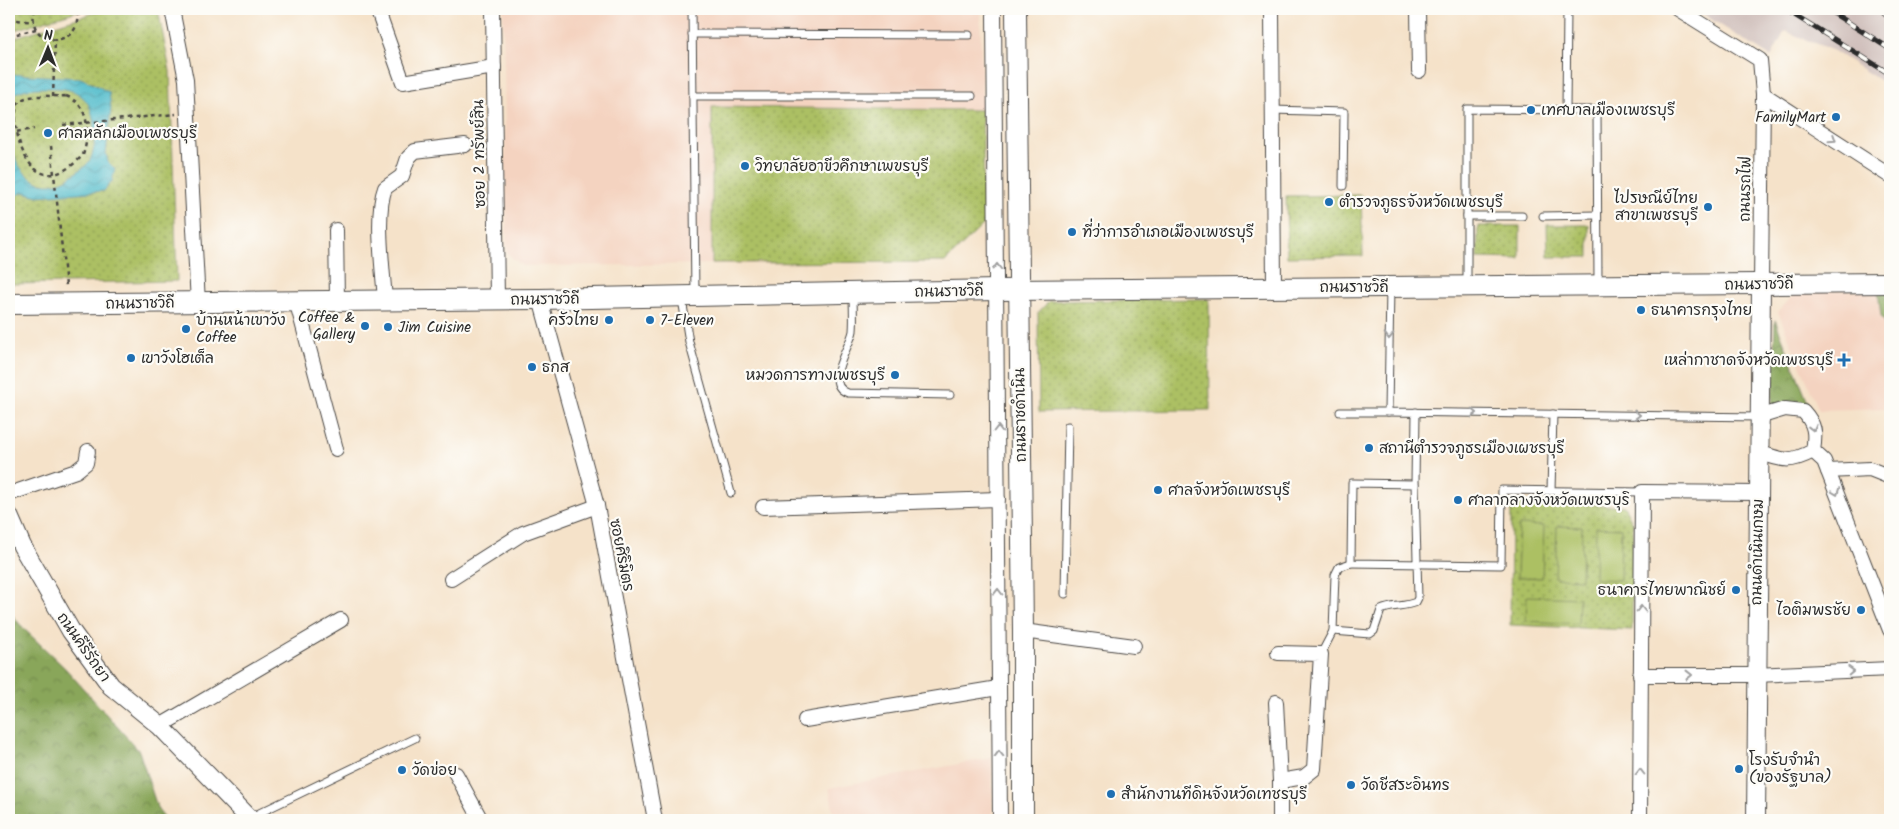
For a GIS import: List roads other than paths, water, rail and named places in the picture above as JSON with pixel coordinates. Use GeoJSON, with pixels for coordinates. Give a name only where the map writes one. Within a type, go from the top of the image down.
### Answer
{"type":"FeatureCollection","features":[{"type":"Feature","properties":{"kind":"main road","name":"ถนนราชดำเนิน"},"geometry":{"type":"LineString","coordinates":[[1016,9],[1023,631],[1023,820]]}},
{"type":"Feature","properties":{"kind":"main road","name":"ถนนราชวิถี"},"geometry":{"type":"LineString","coordinates":[[9,304],[540,299],[997,290],[1890,283]]}},
{"type":"Feature","properties":{"kind":"street"},"geometry":{"type":"LineString","coordinates":[[172,9],[186,80],[198,302]]}},
{"type":"Feature","properties":{"kind":"street"},"geometry":{"type":"LineString","coordinates":[[378,9],[402,82],[494,67]]}},
{"type":"Feature","properties":{"kind":"street","name":"ซอย 2 ทรัพย์สิน"},"geometry":{"type":"LineString","coordinates":[[493,9],[497,299]]}},
{"type":"Feature","properties":{"kind":"street"},"geometry":{"type":"LineString","coordinates":[[994,9],[1000,820]]}},
{"type":"Feature","properties":{"kind":"street"},"geometry":{"type":"LineString","coordinates":[[1272,9],[1274,288]]}},
{"type":"Feature","properties":{"kind":"street"},"geometry":{"type":"LineString","coordinates":[[1418,9],[1419,71]]}},
{"type":"Feature","properties":{"kind":"street","name":"ถนนรถไฟ"},"geometry":{"type":"LineString","coordinates":[[1678,9],[1760,60],[1763,94],[1760,285]]}},
{"type":"Feature","properties":{"kind":"street"},"geometry":{"type":"LineString","coordinates":[[995,90],[1016,90]]}},
{"type":"Feature","properties":{"kind":"street"},"geometry":{"type":"LineString","coordinates":[[1763,94],[1890,176]]}},
{"type":"Feature","properties":{"kind":"street"},"geometry":{"type":"LineString","coordinates":[[385,300],[381,230],[381,201],[385,188],[402,176],[408,158],[415,151],[465,144]]}},
{"type":"Feature","properties":{"kind":"street"},"geometry":{"type":"LineString","coordinates":[[336,230],[337,300]]}},
{"type":"Feature","properties":{"kind":"street","name":"ถนนดำเนินเกษม"},"geometry":{"type":"LineString","coordinates":[[1756,820],[1755,675],[1760,285]]}},
{"type":"Feature","properties":{"kind":"street","name":"ซอยศิริมิตร"},"geometry":{"type":"LineString","coordinates":[[540,299],[597,506],[655,820]]}},
{"type":"Feature","properties":{"kind":"street"},"geometry":{"type":"LineString","coordinates":[[296,300],[336,449]]}},
{"type":"Feature","properties":{"kind":"street"},"geometry":{"type":"LineString","coordinates":[[1759,417],[1785,409],[1803,411],[1814,423],[1816,436],[1813,451]]}},
{"type":"Feature","properties":{"kind":"street"},"geometry":{"type":"LineString","coordinates":[[9,494],[76,471],[86,463],[88,451]]}},
{"type":"Feature","properties":{"kind":"street"},"geometry":{"type":"LineString","coordinates":[[1759,452],[1779,460],[1798,459],[1813,451]]}},
{"type":"Feature","properties":{"kind":"street"},"geometry":{"type":"LineString","coordinates":[[1813,451],[1824,461],[1890,630]]}},
{"type":"Feature","properties":{"kind":"street"},"geometry":{"type":"LineString","coordinates":[[1828,471],[1870,469],[1890,477]]}},
{"type":"Feature","properties":{"kind":"street"},"geometry":{"type":"LineString","coordinates":[[998,482],[1021,483]]}},
{"type":"Feature","properties":{"kind":"street"},"geometry":{"type":"LineString","coordinates":[[1640,820],[1642,492],[1758,493]]}},
{"type":"Feature","properties":{"kind":"street"},"geometry":{"type":"LineString","coordinates":[[763,507],[998,499]]}},
{"type":"Feature","properties":{"kind":"street"},"geometry":{"type":"LineString","coordinates":[[451,579],[523,532],[597,506]]}},
{"type":"Feature","properties":{"kind":"street","name":"ถนนคีรีรัถยา"},"geometry":{"type":"LineString","coordinates":[[9,516],[22,546],[70,632],[111,686],[160,726],[250,819]]}},
{"type":"Feature","properties":{"kind":"street"},"geometry":{"type":"LineString","coordinates":[[160,726],[342,620]]}},
{"type":"Feature","properties":{"kind":"street"},"geometry":{"type":"LineString","coordinates":[[1023,631],[1134,646]]}},
{"type":"Feature","properties":{"kind":"street"},"geometry":{"type":"LineString","coordinates":[[1278,653],[1321,654],[1314,769],[1304,776],[1280,781]]}},
{"type":"Feature","properties":{"kind":"street"},"geometry":{"type":"LineString","coordinates":[[1640,675],[1755,675],[1890,669]]}},
{"type":"Feature","properties":{"kind":"street"},"geometry":{"type":"LineString","coordinates":[[805,720],[998,688]]}},
{"type":"Feature","properties":{"kind":"street"},"geometry":{"type":"LineString","coordinates":[[1276,702],[1280,820]]}},
{"type":"Feature","properties":{"kind":"street"},"geometry":{"type":"LineString","coordinates":[[456,774],[481,820]]}},
{"type":"Feature","properties":{"kind":"street"},"geometry":{"type":"LineString","coordinates":[[1000,786],[1022,787]]}},
{"type":"Feature","properties":{"kind":"lane"},"geometry":{"type":"LineString","coordinates":[[692,9],[693,96],[689,342],[731,493]]}},
{"type":"Feature","properties":{"kind":"lane"},"geometry":{"type":"LineString","coordinates":[[1566,110],[1567,9]]}},
{"type":"Feature","properties":{"kind":"lane"},"geometry":{"type":"LineString","coordinates":[[692,34],[969,35]]}},
{"type":"Feature","properties":{"kind":"lane"},"geometry":{"type":"LineString","coordinates":[[693,96],[972,96]]}},
{"type":"Feature","properties":{"kind":"lane"},"geometry":{"type":"LineString","coordinates":[[1467,287],[1467,109],[1597,110],[1598,286]]}},
{"type":"Feature","properties":{"kind":"lane"},"geometry":{"type":"LineString","coordinates":[[1272,110],[1344,112],[1344,186]]}},
{"type":"Feature","properties":{"kind":"lane"},"geometry":{"type":"LineString","coordinates":[[1543,216],[1597,215]]}},
{"type":"Feature","properties":{"kind":"lane"},"geometry":{"type":"LineString","coordinates":[[1467,216],[1522,216]]}},
{"type":"Feature","properties":{"kind":"lane"},"geometry":{"type":"LineString","coordinates":[[1388,412],[1390,287]]}},
{"type":"Feature","properties":{"kind":"lane"},"geometry":{"type":"LineString","coordinates":[[854,293],[853,332],[843,354],[837,386],[848,393],[950,395]]}},
{"type":"Feature","properties":{"kind":"lane"},"geometry":{"type":"LineString","coordinates":[[1340,412],[1759,417]]}},
{"type":"Feature","properties":{"kind":"lane"},"geometry":{"type":"LineString","coordinates":[[1333,631],[1370,634],[1374,631],[1381,610],[1416,602],[1418,598],[1415,484],[1416,412]]}},
{"type":"Feature","properties":{"kind":"lane"},"geometry":{"type":"LineString","coordinates":[[1551,491],[1553,414]]}},
{"type":"Feature","properties":{"kind":"lane"},"geometry":{"type":"LineString","coordinates":[[1065,594],[1068,426]]}},
{"type":"Feature","properties":{"kind":"lane"},"geometry":{"type":"LineString","coordinates":[[1351,562],[1352,483],[1415,484]]}},
{"type":"Feature","properties":{"kind":"lane"},"geometry":{"type":"LineString","coordinates":[[1321,654],[1333,631],[1335,575],[1339,567],[1351,562],[1501,565],[1502,490],[1642,492]]}},
{"type":"Feature","properties":{"kind":"lane"},"geometry":{"type":"LineString","coordinates":[[250,819],[415,738]]}},
{"type":"Feature","properties":{"kind":"water"},"geometry":{"type":"Polygon","coordinates":[[[9,74],[81,78],[109,92],[111,108],[106,153],[108,162],[115,169],[112,181],[104,191],[38,196],[23,192],[9,200],[9,128],[13,152],[18,164],[31,178],[45,184],[60,182],[85,166],[93,153],[94,139],[92,113],[85,99],[79,94],[64,89],[36,88],[18,92],[9,99],[9,74]]]}},
{"type":"Feature","properties":{"kind":"railway"},"geometry":{"type":"LineString","coordinates":[[1785,9],[1890,74]]}},
{"type":"Feature","properties":{"kind":"railway"},"geometry":{"type":"LineString","coordinates":[[1827,9],[1890,49]]}},
{"type":"Feature","properties":{"kind":"place","name":"เทศบาลเมืองเพชรบุรี"},"geometry":{"type":"Point","coordinates":[1531,110]}},
{"type":"Feature","properties":{"kind":"place","name":"FamilyMart"},"geometry":{"type":"Point","coordinates":[1836,117]}},
{"type":"Feature","properties":{"kind":"place","name":"ศาลหลักเมืองเพชรบุรี"},"geometry":{"type":"Point","coordinates":[48,133]}},
{"type":"Feature","properties":{"kind":"place","name":"วิทยาลัยอาขีวคึกษาเพขรบุรี"},"geometry":{"type":"Point","coordinates":[745,166]}},
{"type":"Feature","properties":{"kind":"place","name":"ตำรวจภูธรจังหวัดเพชรบุรี"},"geometry":{"type":"Point","coordinates":[1329,202]}},
{"type":"Feature","properties":{"kind":"place","name":"ไปรษณีย์ไทย สาขาเพชรบุรี"},"geometry":{"type":"Point","coordinates":[1708,207]}},
{"type":"Feature","properties":{"kind":"place","name":"ที่ว่าการอำเภอเมืองเพชรบุรี"},"geometry":{"type":"Point","coordinates":[1072,232]}},
{"type":"Feature","properties":{"kind":"place","name":"ธนาคารกรุงไทย"},"geometry":{"type":"Point","coordinates":[1641,310]}},
{"type":"Feature","properties":{"kind":"place","name":"ครัวไทย"},"geometry":{"type":"Point","coordinates":[609,320]}},
{"type":"Feature","properties":{"kind":"place","name":"7-Eleven"},"geometry":{"type":"Point","coordinates":[650,320]}},
{"type":"Feature","properties":{"kind":"place","name":"Coffee & Gallery"},"geometry":{"type":"Point","coordinates":[365,326]}},
{"type":"Feature","properties":{"kind":"place","name":"Jim Cuisine"},"geometry":{"type":"Point","coordinates":[388,327]}},
{"type":"Feature","properties":{"kind":"place","name":"บ้านหน้าเขาวัง Coffee"},"geometry":{"type":"Point","coordinates":[186,329]}},
{"type":"Feature","properties":{"kind":"place","name":"เขาวังโฮเต็ล"},"geometry":{"type":"Point","coordinates":[131,358]}},
{"type":"Feature","properties":{"kind":"place","name":"เหล่ากาชาดจังหวัดเพชรบุรี"},"geometry":{"type":"Point","coordinates":[1844,360]}},
{"type":"Feature","properties":{"kind":"place","name":"ธกส"},"geometry":{"type":"Point","coordinates":[532,367]}},
{"type":"Feature","properties":{"kind":"place","name":"หมวดการทางเพชรบุรี"},"geometry":{"type":"Point","coordinates":[895,375]}},
{"type":"Feature","properties":{"kind":"place","name":"สถานีตำรวจภูธรเมืองเผชรบุรี"},"geometry":{"type":"Point","coordinates":[1369,448]}},
{"type":"Feature","properties":{"kind":"place","name":"ศาลจังหวัดเพชรบุรี"},"geometry":{"type":"Point","coordinates":[1158,490]}},
{"type":"Feature","properties":{"kind":"place","name":"ศาลากลางจังหวัดเพชรบุริ"},"geometry":{"type":"Point","coordinates":[1458,500]}},
{"type":"Feature","properties":{"kind":"place","name":"ธนาคารไทยพาณิชย์"},"geometry":{"type":"Point","coordinates":[1736,590]}},
{"type":"Feature","properties":{"kind":"place","name":"ไอติมพรชัย"},"geometry":{"type":"Point","coordinates":[1861,610]}},
{"type":"Feature","properties":{"kind":"place","name":"โรงรับจำนำ (ของรัฐบาล)"},"geometry":{"type":"Point","coordinates":[1739,769]}},
{"type":"Feature","properties":{"kind":"place","name":"วัดข่อย"},"geometry":{"type":"Point","coordinates":[402,770]}},
{"type":"Feature","properties":{"kind":"place","name":"วัดชีสระอินทร"},"geometry":{"type":"Point","coordinates":[1351,785]}},
{"type":"Feature","properties":{"kind":"place","name":"สำนักงานทีดินจังหวัดเทชรบุรี"},"geometry":{"type":"Point","coordinates":[1111,794]}}]}
